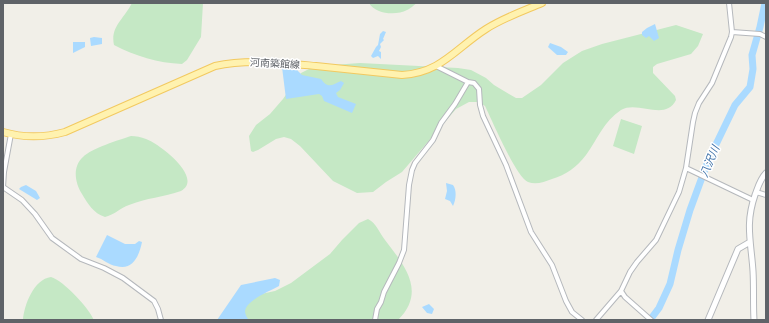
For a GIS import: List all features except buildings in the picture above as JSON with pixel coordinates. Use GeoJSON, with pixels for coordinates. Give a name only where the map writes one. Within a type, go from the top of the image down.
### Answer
{"type":"FeatureCollection","features":[{"type":"Feature","properties":{"kind":"main road","name":"河南築館線"},"geometry":{"type":"LineString","coordinates":[[3,132],[35,137],[65,132],[215,66],[230,63],[289,63],[402,75],[414,74],[426,71],[436,66],[496,23],[542,3]]}},
{"type":"Feature","properties":{"kind":"street"},"geometry":{"type":"LineString","coordinates":[[596,320],[621,291],[630,272],[656,240],[679,192],[686,168],[693,122],[699,103],[712,83],[732,32],[729,3]]}},
{"type":"Feature","properties":{"kind":"street"},"geometry":{"type":"LineString","coordinates":[[732,32],[760,34],[766,36]]}},
{"type":"Feature","properties":{"kind":"street"},"geometry":{"type":"LineString","coordinates":[[436,66],[468,82],[474,83],[479,90],[480,105],[483,116],[506,164],[532,232],[552,265],[566,301],[572,312],[582,320]]}},
{"type":"Feature","properties":{"kind":"street"},"geometry":{"type":"LineString","coordinates":[[374,320],[384,292],[404,250],[409,185],[412,170],[415,163],[433,140],[441,123],[455,104],[468,82]]}},
{"type":"Feature","properties":{"kind":"street"},"geometry":{"type":"LineString","coordinates":[[12,134],[4,172],[3,187],[22,200],[35,214],[52,238],[81,259],[93,265],[104,268],[123,278],[154,301],[161,320]]}},
{"type":"Feature","properties":{"kind":"street"},"geometry":{"type":"LineString","coordinates":[[686,168],[753,200]]}},
{"type":"Feature","properties":{"kind":"street"},"geometry":{"type":"LineString","coordinates":[[754,320],[753,268],[749,219],[753,200],[762,178],[766,173]]}},
{"type":"Feature","properties":{"kind":"street"},"geometry":{"type":"LineString","coordinates":[[756,192],[766,195]]}},
{"type":"Feature","properties":{"kind":"street"},"geometry":{"type":"LineString","coordinates":[[708,320],[738,249],[750,242]]}},
{"type":"Feature","properties":{"kind":"street"},"geometry":{"type":"LineString","coordinates":[[621,291],[624,297],[652,320]]}},
{"type":"Feature","properties":{"kind":"green space"},"geometry":{"type":"Polygon","coordinates":[[[132,3],[203,3],[201,37],[187,60],[182,64],[155,60],[138,56],[114,45],[114,33],[118,23],[132,3]]]}},
{"type":"Feature","properties":{"kind":"green space"},"geometry":{"type":"Polygon","coordinates":[[[369,3],[417,3],[402,12],[386,13],[376,10],[369,3]]]}},
{"type":"Feature","properties":{"kind":"green space"},"geometry":{"type":"Polygon","coordinates":[[[676,25],[703,34],[698,46],[691,54],[657,64],[653,67],[653,73],[675,96],[676,100],[671,106],[658,110],[635,107],[621,110],[605,125],[586,155],[579,163],[562,175],[543,182],[531,183],[523,178],[511,159],[485,106],[479,102],[469,102],[456,109],[402,172],[373,192],[357,193],[333,181],[300,146],[291,139],[284,137],[276,139],[258,150],[253,152],[251,151],[249,136],[256,125],[270,114],[283,99],[301,73],[311,68],[360,63],[458,68],[471,70],[516,98],[522,98],[541,85],[563,63],[582,51],[602,44],[676,25]]]}},
{"type":"Feature","properties":{"kind":"green space"},"geometry":{"type":"Polygon","coordinates":[[[621,119],[642,126],[634,154],[613,146],[621,119]]]}},
{"type":"Feature","properties":{"kind":"green space"},"geometry":{"type":"Polygon","coordinates":[[[131,136],[146,139],[161,147],[169,154],[184,170],[187,178],[187,185],[181,191],[126,206],[105,217],[91,208],[80,190],[76,180],[77,165],[83,157],[93,150],[131,136]]]}},
{"type":"Feature","properties":{"kind":"green space"},"geometry":{"type":"Polygon","coordinates":[[[368,219],[375,225],[399,259],[410,278],[412,289],[411,299],[407,309],[398,320],[233,320],[238,305],[261,294],[275,291],[291,283],[330,254],[359,223],[368,219]]]}},
{"type":"Feature","properties":{"kind":"green space"},"geometry":{"type":"Polygon","coordinates":[[[51,277],[56,279],[75,295],[87,308],[94,320],[23,320],[25,307],[31,294],[40,282],[51,277]]]}},
{"type":"Feature","properties":{"kind":"water"},"geometry":{"type":"Polygon","coordinates":[[[655,24],[659,38],[654,41],[649,36],[646,38],[642,35],[642,32],[655,24]]]}},
{"type":"Feature","properties":{"kind":"water"},"geometry":{"type":"Polygon","coordinates":[[[383,31],[386,32],[383,39],[384,40],[380,44],[381,47],[379,51],[381,52],[381,59],[378,56],[373,58],[371,56],[378,45],[380,34],[383,31]]]}},
{"type":"Feature","properties":{"kind":"water"},"geometry":{"type":"Polygon","coordinates":[[[90,38],[102,38],[102,44],[91,46],[90,38]]]}},
{"type":"Feature","properties":{"kind":"water"},"geometry":{"type":"Polygon","coordinates":[[[73,42],[85,42],[85,47],[73,53],[73,42]]]}},
{"type":"Feature","properties":{"kind":"water"},"geometry":{"type":"Polygon","coordinates":[[[550,43],[561,47],[568,52],[566,55],[557,55],[548,47],[550,43]]]}},
{"type":"Feature","properties":{"kind":"water"},"geometry":{"type":"Polygon","coordinates":[[[282,67],[297,70],[302,75],[321,79],[328,85],[333,85],[341,81],[344,83],[340,90],[336,93],[338,97],[356,104],[352,113],[324,101],[322,96],[319,94],[286,99],[282,67]]]}},
{"type":"Feature","properties":{"kind":"water"},"geometry":{"type":"Polygon","coordinates":[[[446,183],[453,185],[456,192],[453,206],[450,201],[445,199],[447,191],[446,183]]]}},
{"type":"Feature","properties":{"kind":"water"},"geometry":{"type":"Polygon","coordinates":[[[26,185],[36,191],[40,198],[37,200],[19,189],[26,185]]]}},
{"type":"Feature","properties":{"kind":"water"},"geometry":{"type":"Polygon","coordinates":[[[107,235],[125,244],[135,244],[139,241],[142,242],[137,257],[131,264],[122,267],[116,266],[96,257],[107,235]]]}},
{"type":"Feature","properties":{"kind":"water"},"geometry":{"type":"Polygon","coordinates":[[[275,278],[280,280],[279,286],[259,296],[247,307],[245,312],[249,320],[217,320],[241,285],[275,278]]]}},
{"type":"Feature","properties":{"kind":"water"},"geometry":{"type":"Polygon","coordinates":[[[429,304],[434,309],[432,314],[427,313],[422,307],[429,304]]]}},
{"type":"Feature","properties":{"kind":"waterway","name":"八沢川"},"geometry":{"type":"LineString","coordinates":[[650,320],[659,308],[670,284],[690,210],[708,161],[735,105],[750,87],[753,69],[752,55],[765,3]]}}]}
